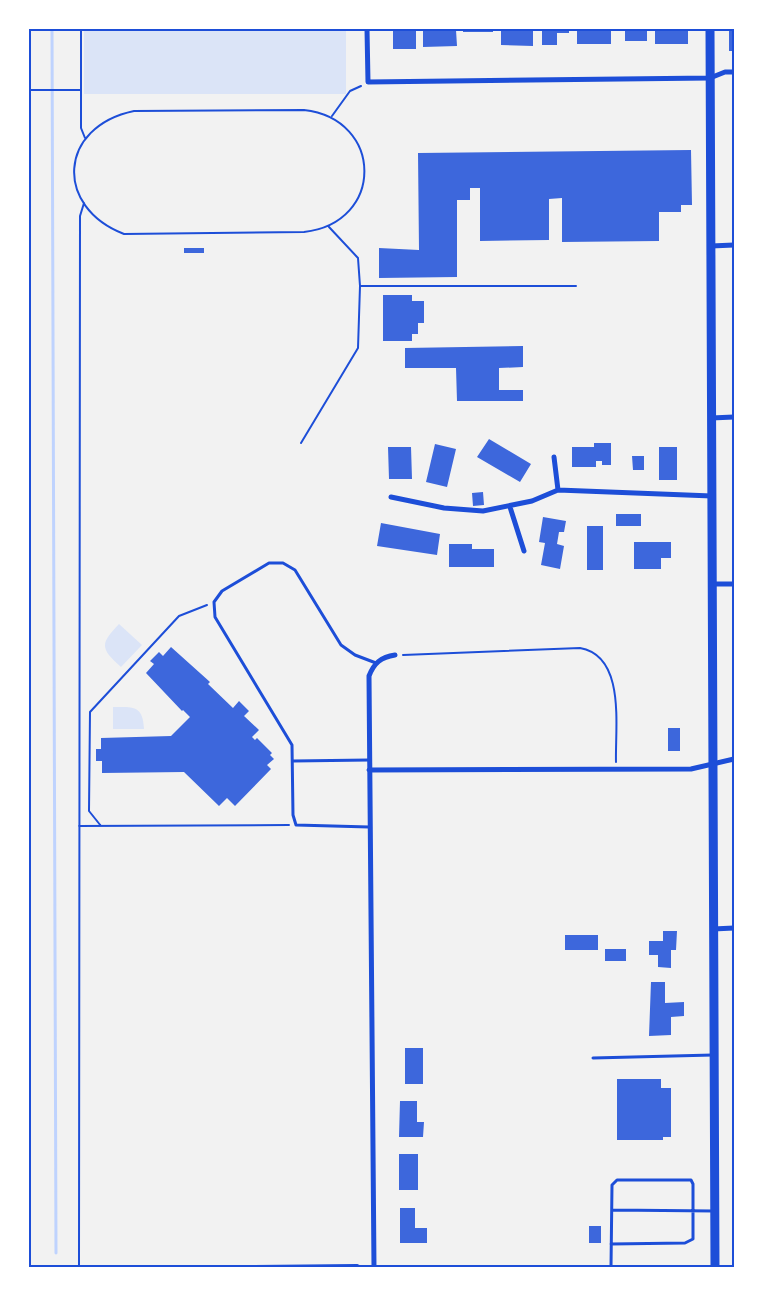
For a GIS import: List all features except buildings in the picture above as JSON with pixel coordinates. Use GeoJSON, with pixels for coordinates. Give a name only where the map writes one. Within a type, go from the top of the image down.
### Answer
{"type":"FeatureCollection","features":[{"type":"Feature","properties":{"kind":"street"},"geometry":{"type":"LineString","coordinates":[[367,29],[368,82],[710,78],[724,72],[734,72]]}},
{"type":"Feature","properties":{"kind":"street"},"geometry":{"type":"LineString","coordinates":[[710,29],[715,1267]]}},
{"type":"Feature","properties":{"kind":"street"},"geometry":{"type":"LineString","coordinates":[[711,246],[734,245]]}},
{"type":"Feature","properties":{"kind":"street"},"geometry":{"type":"LineString","coordinates":[[711,418],[734,417]]}},
{"type":"Feature","properties":{"kind":"street"},"geometry":{"type":"LineString","coordinates":[[554,456],[558,490]]}},
{"type":"Feature","properties":{"kind":"street"},"geometry":{"type":"LineString","coordinates":[[391,497],[444,508],[483,511],[510,506],[558,490],[712,496]]}},
{"type":"Feature","properties":{"kind":"street"},"geometry":{"type":"LineString","coordinates":[[510,506],[524,551]]}},
{"type":"Feature","properties":{"kind":"street"},"geometry":{"type":"LineString","coordinates":[[712,584],[734,584]]}},
{"type":"Feature","properties":{"kind":"street"},"geometry":{"type":"LineString","coordinates":[[374,1267],[369,676],[376,663],[381,659],[395,655]]}},
{"type":"Feature","properties":{"kind":"street"},"geometry":{"type":"LineString","coordinates":[[369,770],[691,769],[734,759]]}},
{"type":"Feature","properties":{"kind":"street"},"geometry":{"type":"LineString","coordinates":[[713,929],[734,928]]}},
{"type":"Feature","properties":{"kind":"lane"},"geometry":{"type":"LineString","coordinates":[[369,827],[296,825],[293,815],[292,745],[215,617],[214,602],[222,591],[269,563],[283,563],[295,570],[341,645],[355,655],[376,663]]}},
{"type":"Feature","properties":{"kind":"lane"},"geometry":{"type":"LineString","coordinates":[[293,761],[369,760]]}},
{"type":"Feature","properties":{"kind":"lane"},"geometry":{"type":"LineString","coordinates":[[593,1058],[714,1055]]}},
{"type":"Feature","properties":{"kind":"lane"},"geometry":{"type":"LineString","coordinates":[[611,1244],[685,1243],[693,1239],[691,1180],[617,1180],[612,1185],[612,1210],[611,1244],[611,1267]]}},
{"type":"Feature","properties":{"kind":"lane"},"geometry":{"type":"LineString","coordinates":[[612,1210],[714,1211]]}},
{"type":"Feature","properties":{"kind":"path"},"geometry":{"type":"LineString","coordinates":[[81,29],[81,128],[85,138]]}},
{"type":"Feature","properties":{"kind":"path"},"geometry":{"type":"LineString","coordinates":[[332,116],[350,91],[368,82]]}},
{"type":"Feature","properties":{"kind":"path"},"geometry":{"type":"LineString","coordinates":[[29,90],[81,90]]}},
{"type":"Feature","properties":{"kind":"path"},"geometry":{"type":"LineString","coordinates":[[304,110],[332,116],[354,135],[360,146],[364,176],[359,200],[342,219],[329,227],[304,232],[124,234],[102,223],[84,203],[74,178],[74,164],[85,138],[102,122],[118,114],[134,111],[304,110]]}},
{"type":"Feature","properties":{"kind":"path"},"geometry":{"type":"LineString","coordinates":[[79,1267],[80,216],[84,203]]}},
{"type":"Feature","properties":{"kind":"path"},"geometry":{"type":"LineString","coordinates":[[301,443],[358,348],[360,286],[358,258],[329,227]]}},
{"type":"Feature","properties":{"kind":"path"},"geometry":{"type":"LineString","coordinates":[[360,286],[576,286]]}},
{"type":"Feature","properties":{"kind":"path"},"geometry":{"type":"LineString","coordinates":[[101,826],[89,811],[90,712],[179,616],[214,602]]}},
{"type":"Feature","properties":{"kind":"path"},"geometry":{"type":"LineString","coordinates":[[395,655],[580,648],[590,650],[602,660],[614,684],[616,769]]}},
{"type":"Feature","properties":{"kind":"path"},"geometry":{"type":"LineString","coordinates":[[79,826],[296,825]]}},
{"type":"Feature","properties":{"kind":"path"},"geometry":{"type":"LineString","coordinates":[[137,1267],[357,1265],[361,1267]]}},
{"type":"Feature","properties":{"kind":"shaded area"},"geometry":{"type":"Polygon","coordinates":[[[84,29],[346,29],[346,94],[84,94],[84,29]]]}},
{"type":"Feature","properties":{"kind":"shaded area"},"geometry":{"type":"Polygon","coordinates":[[[119,624],[142,645],[121,667],[109,655],[105,646],[108,636],[119,624]]]}},
{"type":"Feature","properties":{"kind":"shaded area"},"geometry":{"type":"Polygon","coordinates":[[[113,707],[126,707],[139,711],[142,715],[144,729],[113,729],[113,707]]]}},
{"type":"Feature","properties":{"kind":"waterway"},"geometry":{"type":"LineString","coordinates":[[52,29],[56,1253]]}}]}
